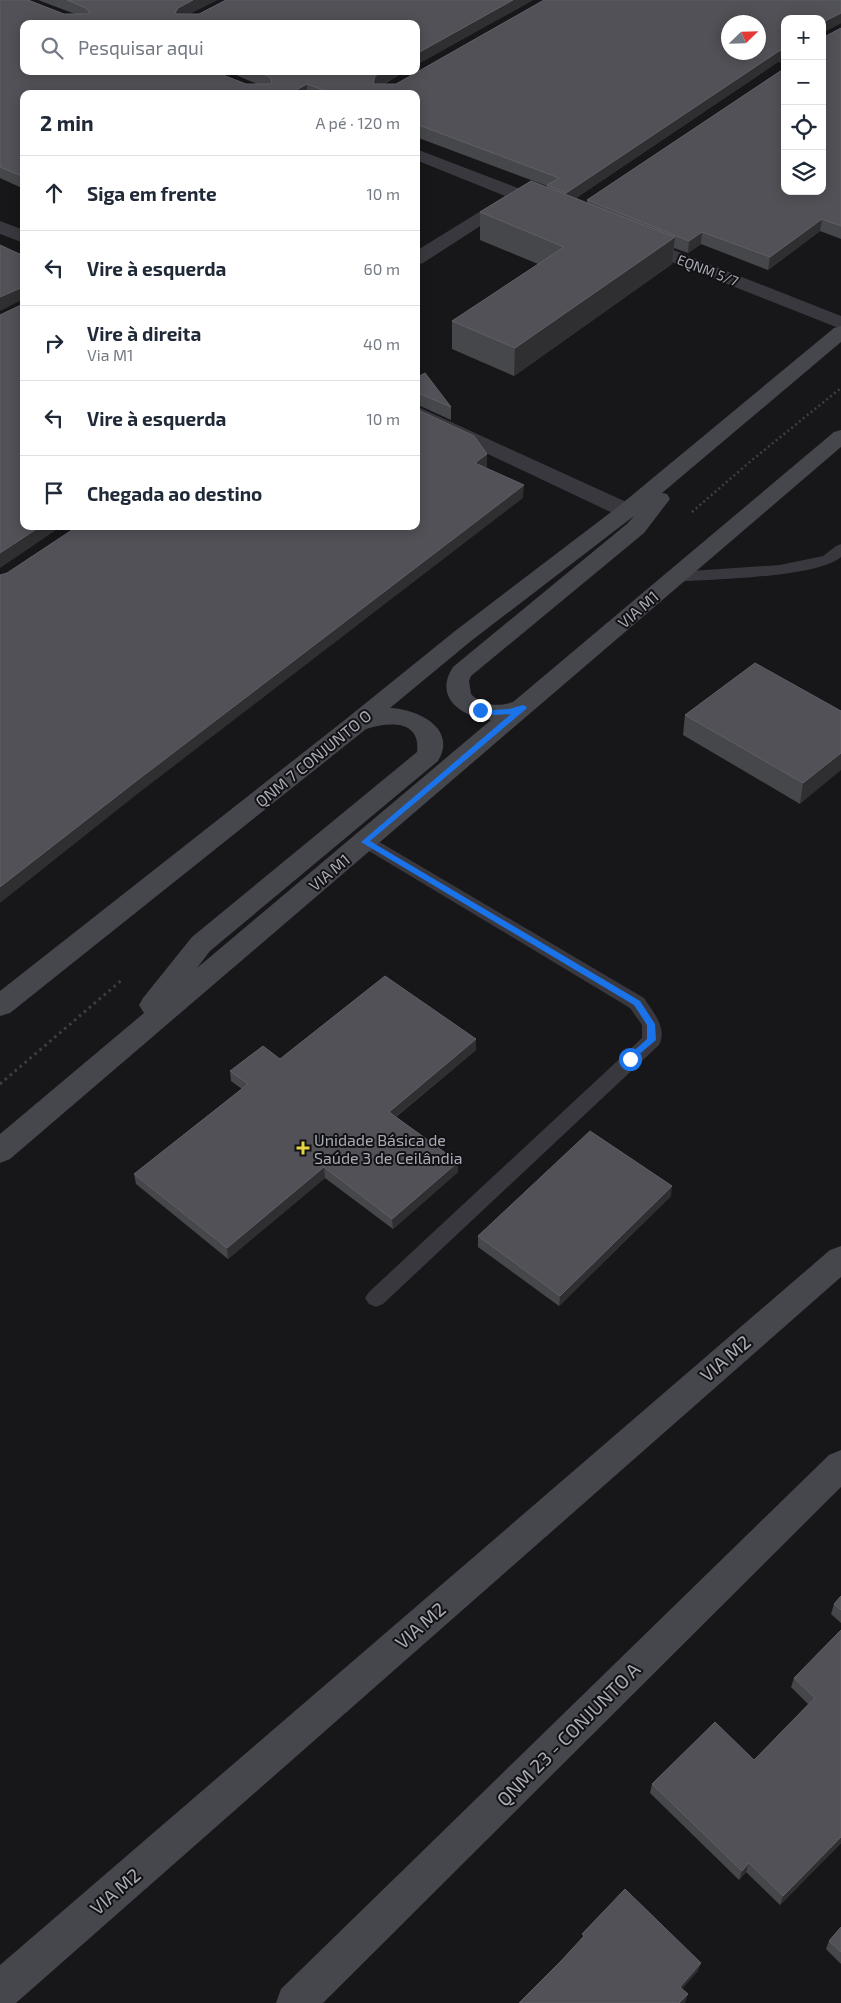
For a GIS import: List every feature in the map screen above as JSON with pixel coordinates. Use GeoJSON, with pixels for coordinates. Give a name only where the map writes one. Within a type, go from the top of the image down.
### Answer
{"type":"FeatureCollection","features":[{"type":"Feature","properties":{"kind":"main road"},"geometry":{"type":"LineString","coordinates":[[627,511],[841,332]]}},
{"type":"Feature","properties":{"kind":"main road","name":"VIA M1"},"geometry":{"type":"LineString","coordinates":[[0,1152],[841,436]]}},
{"type":"Feature","properties":{"kind":"main road"},"geometry":{"type":"LineString","coordinates":[[523,707],[510,712],[494,713],[480,710],[467,704],[459,695],[456,688],[456,680],[461,672],[636,528],[693,457]]}},
{"type":"Feature","properties":{"kind":"main road","name":"QNM 7 CONJUNTO O"},"geometry":{"type":"LineString","coordinates":[[0,1006],[355,725],[463,636],[627,511]]}},
{"type":"Feature","properties":{"kind":"main road"},"geometry":{"type":"LineString","coordinates":[[115,1053],[201,944],[428,755],[431,746],[426,730],[415,722],[401,716],[384,715],[368,718],[355,725]]}},
{"type":"Feature","properties":{"kind":"main road","name":"VIA M2"},"geometry":{"type":"LineString","coordinates":[[0,1991],[841,1259]]}},
{"type":"Feature","properties":{"kind":"main road","name":"QNM 23 - CONJUNTO A"},"geometry":{"type":"LineString","coordinates":[[295,2003],[841,1465]]}},
{"type":"Feature","properties":{"kind":"street"},"geometry":{"type":"LineString","coordinates":[[420,156],[567,215]]}},
{"type":"Feature","properties":{"kind":"street"},"geometry":{"type":"LineString","coordinates":[[420,256],[520,195]]}},
{"type":"Feature","properties":{"kind":"street"},"geometry":{"type":"LineString","coordinates":[[0,227],[20,235]]}},
{"type":"Feature","properties":{"kind":"street","name":"EQNM 5/7"},"geometry":{"type":"LineString","coordinates":[[622,236],[841,323]]}},
{"type":"Feature","properties":{"kind":"street"},"geometry":{"type":"LineString","coordinates":[[420,414],[627,511]]}},
{"type":"Feature","properties":{"kind":"lane"},"geometry":{"type":"LineString","coordinates":[[676,576],[780,570],[828,560],[841,549]]}},
{"type":"Feature","properties":{"kind":"lane"},"geometry":{"type":"LineString","coordinates":[[365,842],[637,1003],[651,1024],[652,1040],[376,1298]]}},
{"type":"Feature","properties":{"kind":"building"},"geometry":{"type":"Polygon","coordinates":[[[0,0],[28,0],[64,14],[88,14],[90,13],[86,8],[67,0],[193,0],[178,8],[175,13],[199,14],[226,0],[513,0],[420,52],[420,20],[20,20],[20,75],[223,75],[246,84],[270,84],[272,82],[270,77],[265,75],[377,75],[373,84],[396,84],[412,75],[420,75],[420,70],[544,0],[841,0],[841,13],[826,20],[826,15],[781,15],[781,51],[766,60],[766,15],[721,15],[721,60],[766,60],[566,193],[547,185],[559,178],[420,126],[420,90],[323,90],[307,84],[296,90],[20,90],[20,175],[0,167],[0,0]]]}},
{"type":"Feature","properties":{"kind":"building"},"geometry":{"type":"Polygon","coordinates":[[[841,28],[841,226],[822,219],[770,257],[702,232],[689,241],[587,200],[781,71],[781,195],[826,195],[826,36],[841,28]]]}},
{"type":"Feature","properties":{"kind":"building"},"geometry":{"type":"Polygon","coordinates":[[[531,181],[675,237],[515,348],[452,321],[564,247],[480,212],[531,181]]]}},
{"type":"Feature","properties":{"kind":"building"},"geometry":{"type":"Polygon","coordinates":[[[0,245],[20,254],[20,288],[0,297],[0,245]]]}},
{"type":"Feature","properties":{"kind":"building"},"geometry":{"type":"Polygon","coordinates":[[[20,305],[20,530],[35,530],[0,553],[0,315],[20,305]]]}},
{"type":"Feature","properties":{"kind":"building"},"geometry":{"type":"Polygon","coordinates":[[[425,373],[451,407],[420,394],[420,376],[425,373]]]}},
{"type":"Feature","properties":{"kind":"building"},"geometry":{"type":"Polygon","coordinates":[[[420,411],[474,436],[487,454],[475,463],[524,485],[0,887],[0,575],[7,573],[72,530],[420,530],[420,411]]]}},
{"type":"Feature","properties":{"kind":"building"},"geometry":{"type":"Polygon","coordinates":[[[755,663],[841,711],[841,753],[803,783],[685,715],[755,663]]]}},
{"type":"Feature","properties":{"kind":"building","name":"Unidade Básica de Saúde 3 de Ceilândia"},"geometry":{"type":"Polygon","coordinates":[[[385,976],[476,1039],[389,1112],[458,1162],[392,1219],[324,1167],[227,1248],[134,1174],[248,1084],[230,1071],[263,1046],[280,1059],[385,976]]]}},
{"type":"Feature","properties":{"kind":"building"},"geometry":{"type":"Polygon","coordinates":[[[590,1131],[672,1186],[560,1296],[478,1236],[590,1131]]]}},
{"type":"Feature","properties":{"kind":"building"},"geometry":{"type":"Polygon","coordinates":[[[841,1596],[841,1610],[834,1604],[841,1596]]]}},
{"type":"Feature","properties":{"kind":"building"},"geometry":{"type":"Polygon","coordinates":[[[841,1630],[841,1837],[783,1896],[749,1863],[742,1871],[652,1784],[715,1722],[754,1760],[815,1698],[794,1678],[841,1630]]]}},
{"type":"Feature","properties":{"kind":"building"},"geometry":{"type":"Polygon","coordinates":[[[625,1889],[701,1963],[680,1987],[688,1994],[679,2003],[519,2003],[561,1961],[584,1936],[582,1934],[625,1889]]]}},
{"type":"Feature","properties":{"kind":"building"},"geometry":{"type":"Polygon","coordinates":[[[841,1927],[841,1952],[829,1941],[841,1927]]]}},
{"type":"Feature","properties":{"kind":"place","name":"Unidade Básica de Saúde 3 de Ceilândia"},"geometry":{"type":"Point","coordinates":[303,1148]}},
{"type":"Feature","properties":{"kind":"route"},"geometry":{"type":"LineString","coordinates":[[480,710],[494,713],[510,712],[523,707],[365,842],[637,1003],[651,1024],[652,1040],[630,1059]]}}]}
